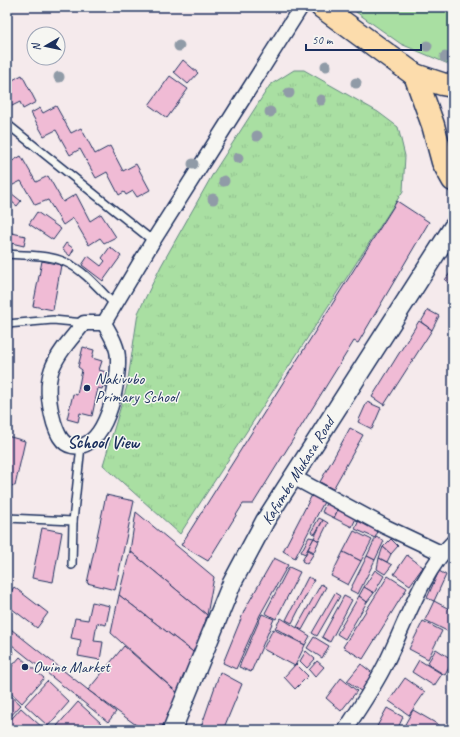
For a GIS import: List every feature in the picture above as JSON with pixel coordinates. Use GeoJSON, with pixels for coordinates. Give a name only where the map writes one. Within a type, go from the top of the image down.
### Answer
{"type":"FeatureCollection","features":[{"type":"Feature","properties":{"kind":"main road"},"geometry":{"type":"LineString","coordinates":[[322,7],[415,75],[442,84],[452,100]]}},
{"type":"Feature","properties":{"kind":"main road"},"geometry":{"type":"LineString","coordinates":[[415,75],[433,125],[443,162],[453,180]]}},
{"type":"Feature","properties":{"kind":"street"},"geometry":{"type":"LineString","coordinates":[[104,323],[153,241],[301,7]]}},
{"type":"Feature","properties":{"kind":"street","name":"Kafumbe Mukasa Road"},"geometry":{"type":"LineString","coordinates":[[172,730],[232,583],[265,521],[453,227]]}},
{"type":"Feature","properties":{"kind":"street"},"geometry":{"type":"LineString","coordinates":[[84,323],[104,323],[116,348],[118,359],[117,378],[110,412],[98,435],[81,446],[66,444],[57,434],[47,392],[50,375],[56,358],[84,323]]}},
{"type":"Feature","properties":{"kind":"street"},"geometry":{"type":"LineString","coordinates":[[293,477],[386,527],[441,553]]}},
{"type":"Feature","properties":{"kind":"street"},"geometry":{"type":"LineString","coordinates":[[345,730],[384,666],[417,597],[441,553],[453,542]]}},
{"type":"Feature","properties":{"kind":"lane"},"geometry":{"type":"LineString","coordinates":[[7,124],[153,241]]}},
{"type":"Feature","properties":{"kind":"lane"},"geometry":{"type":"LineString","coordinates":[[7,254],[45,257],[65,262],[83,274],[114,304]]}},
{"type":"Feature","properties":{"kind":"lane"},"geometry":{"type":"LineString","coordinates":[[7,324],[53,320],[84,323]]}},
{"type":"Feature","properties":{"kind":"lane"},"geometry":{"type":"LineString","coordinates":[[72,565],[74,521],[81,446]]}},
{"type":"Feature","properties":{"kind":"lane"},"geometry":{"type":"LineString","coordinates":[[7,518],[74,521]]}},
{"type":"Feature","properties":{"kind":"green space"},"geometry":{"type":"Polygon","coordinates":[[[349,7],[453,7],[453,66],[401,44],[349,7]]]}},
{"type":"Feature","properties":{"kind":"green space"},"geometry":{"type":"Polygon","coordinates":[[[294,70],[304,70],[378,112],[398,127],[405,156],[403,191],[180,534],[103,465],[127,386],[138,313],[161,266],[214,172],[270,85],[294,70]]]}},
{"type":"Feature","properties":{"kind":"building"},"geometry":{"type":"Polygon","coordinates":[[[183,60],[198,73],[188,84],[174,72],[183,60]]]}},
{"type":"Feature","properties":{"kind":"building"},"geometry":{"type":"Polygon","coordinates":[[[22,75],[36,102],[23,109],[20,102],[8,108],[7,79],[9,82],[22,75]]]}},
{"type":"Feature","properties":{"kind":"building"},"geometry":{"type":"Polygon","coordinates":[[[170,76],[188,89],[167,118],[149,105],[170,76]]]}},
{"type":"Feature","properties":{"kind":"building"},"geometry":{"type":"Polygon","coordinates":[[[56,106],[71,133],[81,128],[95,154],[110,146],[123,171],[136,164],[150,190],[137,197],[133,191],[126,195],[124,192],[119,195],[107,172],[96,178],[80,149],[70,155],[56,130],[44,136],[31,113],[40,108],[43,113],[56,106]]]}},
{"type":"Feature","properties":{"kind":"building"},"geometry":{"type":"Polygon","coordinates":[[[21,156],[36,182],[48,176],[63,202],[76,194],[90,221],[101,214],[116,237],[104,243],[100,238],[89,245],[73,218],[63,225],[48,200],[35,205],[21,181],[9,187],[7,184],[7,159],[9,163],[21,156]]]}},
{"type":"Feature","properties":{"kind":"building"},"geometry":{"type":"Polygon","coordinates":[[[11,193],[21,201],[17,206],[7,198],[11,193]]]}},
{"type":"Feature","properties":{"kind":"building"},"geometry":{"type":"Polygon","coordinates":[[[397,201],[429,222],[358,343],[354,341],[253,504],[243,504],[208,561],[181,545],[397,201]]]}},
{"type":"Feature","properties":{"kind":"building"},"geometry":{"type":"Polygon","coordinates":[[[37,212],[61,229],[53,240],[29,224],[37,212]]]}},
{"type":"Feature","properties":{"kind":"building"},"geometry":{"type":"Polygon","coordinates":[[[7,232],[26,236],[24,246],[7,242],[7,232]]]}},
{"type":"Feature","properties":{"kind":"building"},"geometry":{"type":"Polygon","coordinates":[[[66,243],[74,249],[70,256],[62,249],[66,243]]]}},
{"type":"Feature","properties":{"kind":"building"},"geometry":{"type":"Polygon","coordinates":[[[110,247],[121,256],[103,281],[82,265],[88,256],[101,266],[105,261],[102,258],[110,247]]]}},
{"type":"Feature","properties":{"kind":"building"},"geometry":{"type":"Polygon","coordinates":[[[42,261],[61,265],[53,310],[33,306],[42,261]]]}},
{"type":"Feature","properties":{"kind":"building"},"geometry":{"type":"Polygon","coordinates":[[[453,269],[453,286],[445,280],[453,269]]]}},
{"type":"Feature","properties":{"kind":"building"},"geometry":{"type":"Polygon","coordinates":[[[428,310],[439,316],[432,330],[421,322],[428,310]]]}},
{"type":"Feature","properties":{"kind":"building"},"geometry":{"type":"Polygon","coordinates":[[[419,321],[432,330],[384,405],[372,397],[419,321]]]}},
{"type":"Feature","properties":{"kind":"building"},"geometry":{"type":"Polygon","coordinates":[[[83,347],[94,350],[92,358],[102,361],[99,370],[110,373],[106,387],[103,386],[102,389],[98,388],[92,416],[80,413],[78,422],[67,419],[73,394],[77,395],[82,370],[78,367],[83,347]]]}},
{"type":"Feature","properties":{"kind":"building"},"geometry":{"type":"Polygon","coordinates":[[[367,402],[381,408],[372,429],[358,422],[367,402]]]}},
{"type":"Feature","properties":{"kind":"building"},"geometry":{"type":"Polygon","coordinates":[[[350,428],[363,435],[333,489],[320,482],[350,428]]]}},
{"type":"Feature","properties":{"kind":"building"},"geometry":{"type":"Polygon","coordinates":[[[7,436],[25,441],[15,486],[7,485],[7,436]]]}},
{"type":"Feature","properties":{"kind":"building"},"geometry":{"type":"Polygon","coordinates":[[[313,493],[325,500],[295,558],[283,551],[313,493]]]}},
{"type":"Feature","properties":{"kind":"building"},"geometry":{"type":"Polygon","coordinates":[[[106,495],[134,501],[115,590],[87,583],[106,495]]]}},
{"type":"Feature","properties":{"kind":"building"},"geometry":{"type":"Polygon","coordinates":[[[327,501],[339,507],[334,518],[322,512],[327,501]]]}},
{"type":"Feature","properties":{"kind":"building"},"geometry":{"type":"Polygon","coordinates":[[[339,507],[357,516],[352,527],[334,518],[339,507]]]}},
{"type":"Feature","properties":{"kind":"building"},"geometry":{"type":"Polygon","coordinates":[[[136,512],[214,577],[207,615],[130,551],[136,512]]]}},
{"type":"Feature","properties":{"kind":"building"},"geometry":{"type":"Polygon","coordinates":[[[319,518],[323,520],[315,534],[311,532],[319,518]]]}},
{"type":"Feature","properties":{"kind":"building"},"geometry":{"type":"Polygon","coordinates":[[[360,518],[380,527],[375,538],[355,529],[360,518]]]}},
{"type":"Feature","properties":{"kind":"building"},"geometry":{"type":"Polygon","coordinates":[[[323,520],[328,523],[319,541],[314,538],[323,520]]]}},
{"type":"Feature","properties":{"kind":"building"},"geometry":{"type":"Polygon","coordinates":[[[42,528],[62,532],[53,582],[32,578],[42,528]]]}},
{"type":"Feature","properties":{"kind":"building"},"geometry":{"type":"Polygon","coordinates":[[[354,531],[372,540],[361,561],[343,552],[354,531]]]}},
{"type":"Feature","properties":{"kind":"building"},"geometry":{"type":"Polygon","coordinates":[[[309,537],[314,538],[305,554],[301,552],[309,537]]]}},
{"type":"Feature","properties":{"kind":"building"},"geometry":{"type":"Polygon","coordinates":[[[376,537],[384,541],[375,560],[367,556],[376,537]]]}},
{"type":"Feature","properties":{"kind":"building"},"geometry":{"type":"Polygon","coordinates":[[[314,538],[319,541],[314,552],[308,549],[314,538]]]}},
{"type":"Feature","properties":{"kind":"building"},"geometry":{"type":"Polygon","coordinates":[[[391,539],[398,546],[391,554],[383,547],[391,539]]]}},
{"type":"Feature","properties":{"kind":"building"},"geometry":{"type":"Polygon","coordinates":[[[383,547],[391,554],[387,562],[379,558],[383,547]]]}},
{"type":"Feature","properties":{"kind":"building"},"geometry":{"type":"Polygon","coordinates":[[[308,550],[314,553],[307,564],[302,561],[308,550]]]}},
{"type":"Feature","properties":{"kind":"building"},"geometry":{"type":"Polygon","coordinates":[[[130,551],[207,615],[197,655],[119,595],[130,551]]]}},
{"type":"Feature","properties":{"kind":"building"},"geometry":{"type":"Polygon","coordinates":[[[343,552],[361,561],[348,585],[331,576],[343,552]]]}},
{"type":"Feature","properties":{"kind":"building"},"geometry":{"type":"Polygon","coordinates":[[[407,555],[423,567],[410,585],[394,574],[407,555]]]}},
{"type":"Feature","properties":{"kind":"building"},"geometry":{"type":"Polygon","coordinates":[[[367,556],[375,560],[358,594],[350,590],[367,556]]]}},
{"type":"Feature","properties":{"kind":"building"},"geometry":{"type":"Polygon","coordinates":[[[274,558],[288,565],[260,615],[236,669],[223,663],[245,609],[274,558]]]}},
{"type":"Feature","properties":{"kind":"building"},"geometry":{"type":"Polygon","coordinates":[[[379,558],[392,565],[385,574],[377,569],[379,558]]]}},
{"type":"Feature","properties":{"kind":"building"},"geometry":{"type":"Polygon","coordinates":[[[289,567],[300,572],[276,619],[265,613],[289,567]]]}},
{"type":"Feature","properties":{"kind":"building"},"geometry":{"type":"Polygon","coordinates":[[[375,570],[384,576],[374,593],[364,587],[375,570]]]}},
{"type":"Feature","properties":{"kind":"building"},"geometry":{"type":"Polygon","coordinates":[[[439,571],[446,575],[434,601],[427,598],[439,571]]]}},
{"type":"Feature","properties":{"kind":"building"},"geometry":{"type":"Polygon","coordinates":[[[388,576],[407,588],[363,659],[343,647],[388,576]]]}},
{"type":"Feature","properties":{"kind":"building"},"geometry":{"type":"Polygon","coordinates":[[[308,577],[314,580],[292,623],[286,620],[308,577]]]}},
{"type":"Feature","properties":{"kind":"building"},"geometry":{"type":"Polygon","coordinates":[[[321,584],[326,587],[302,630],[297,627],[321,584]]]}},
{"type":"Feature","properties":{"kind":"building"},"geometry":{"type":"Polygon","coordinates":[[[14,587],[48,613],[37,628],[7,605],[7,598],[14,587]]]}},
{"type":"Feature","properties":{"kind":"building"},"geometry":{"type":"Polygon","coordinates":[[[364,587],[374,593],[367,602],[359,596],[364,587]]]}},
{"type":"Feature","properties":{"kind":"building"},"geometry":{"type":"Polygon","coordinates":[[[335,593],[340,596],[317,636],[312,633],[335,593]]]}},
{"type":"Feature","properties":{"kind":"building"},"geometry":{"type":"Polygon","coordinates":[[[119,595],[197,655],[181,696],[111,633],[119,595]]]}},
{"type":"Feature","properties":{"kind":"building"},"geometry":{"type":"Polygon","coordinates":[[[344,596],[352,600],[330,642],[322,637],[344,596]]]}},
{"type":"Feature","properties":{"kind":"building"},"geometry":{"type":"Polygon","coordinates":[[[359,596],[367,602],[345,639],[337,634],[359,596]]]}},
{"type":"Feature","properties":{"kind":"building"},"geometry":{"type":"Polygon","coordinates":[[[434,601],[453,611],[453,634],[425,620],[434,601]]]}},
{"type":"Feature","properties":{"kind":"building"},"geometry":{"type":"Polygon","coordinates":[[[92,602],[110,606],[106,625],[97,623],[94,641],[103,642],[100,660],[78,656],[81,640],[71,638],[75,618],[88,620],[92,602]]]}},
{"type":"Feature","properties":{"kind":"building"},"geometry":{"type":"Polygon","coordinates":[[[262,614],[274,619],[251,672],[239,667],[262,614]]]}},
{"type":"Feature","properties":{"kind":"building"},"geometry":{"type":"Polygon","coordinates":[[[281,618],[310,636],[305,645],[275,628],[281,618]]]}},
{"type":"Feature","properties":{"kind":"building"},"geometry":{"type":"Polygon","coordinates":[[[423,621],[442,631],[428,659],[409,649],[423,621]]]}},
{"type":"Feature","properties":{"kind":"building"},"geometry":{"type":"Polygon","coordinates":[[[7,626],[116,712],[108,722],[7,641],[7,626]]]}},
{"type":"Feature","properties":{"kind":"building"},"geometry":{"type":"Polygon","coordinates":[[[273,629],[305,645],[295,666],[263,649],[273,629]]]}},
{"type":"Feature","properties":{"kind":"building"},"geometry":{"type":"Polygon","coordinates":[[[314,637],[329,646],[322,658],[307,648],[314,637]]]}},
{"type":"Feature","properties":{"kind":"building"},"geometry":{"type":"Polygon","coordinates":[[[7,646],[14,653],[7,661],[7,646]]]}},
{"type":"Feature","properties":{"kind":"building"},"geometry":{"type":"Polygon","coordinates":[[[124,646],[181,696],[160,730],[143,730],[88,690],[124,646]]]}},
{"type":"Feature","properties":{"kind":"building"},"geometry":{"type":"Polygon","coordinates":[[[436,649],[453,660],[445,675],[427,664],[436,649]]]}},
{"type":"Feature","properties":{"kind":"building"},"geometry":{"type":"Polygon","coordinates":[[[306,651],[315,659],[307,668],[300,661],[306,651]]]}},
{"type":"Feature","properties":{"kind":"building"},"geometry":{"type":"Polygon","coordinates":[[[20,657],[44,678],[22,703],[7,689],[7,672],[20,657]]]}},
{"type":"Feature","properties":{"kind":"building"},"geometry":{"type":"Polygon","coordinates":[[[419,660],[442,674],[434,686],[412,672],[419,660]]]}},
{"type":"Feature","properties":{"kind":"building"},"geometry":{"type":"Polygon","coordinates":[[[317,661],[324,667],[315,677],[309,670],[317,661]]]}},
{"type":"Feature","properties":{"kind":"building"},"geometry":{"type":"Polygon","coordinates":[[[296,664],[308,676],[295,689],[284,677],[296,664]]]}},
{"type":"Feature","properties":{"kind":"building"},"geometry":{"type":"Polygon","coordinates":[[[361,664],[375,675],[362,692],[347,681],[361,664]]]}},
{"type":"Feature","properties":{"kind":"building"},"geometry":{"type":"Polygon","coordinates":[[[220,672],[242,684],[223,730],[200,730],[220,672]]]}},
{"type":"Feature","properties":{"kind":"building"},"geometry":{"type":"Polygon","coordinates":[[[341,678],[357,691],[341,711],[326,698],[341,678]]]}},
{"type":"Feature","properties":{"kind":"building"},"geometry":{"type":"Polygon","coordinates":[[[405,678],[425,692],[409,715],[389,701],[405,678]]]}},
{"type":"Feature","properties":{"kind":"building"},"geometry":{"type":"Polygon","coordinates":[[[47,681],[69,702],[48,726],[25,705],[47,681]]]}},
{"type":"Feature","properties":{"kind":"building"},"geometry":{"type":"Polygon","coordinates":[[[7,692],[21,705],[7,720],[7,692]]]}},
{"type":"Feature","properties":{"kind":"building"},"geometry":{"type":"Polygon","coordinates":[[[78,702],[101,723],[95,730],[61,730],[57,726],[78,702]]]}},
{"type":"Feature","properties":{"kind":"building"},"geometry":{"type":"Polygon","coordinates":[[[21,708],[44,729],[7,730],[7,724],[21,708]]]}},
{"type":"Feature","properties":{"kind":"building"},"geometry":{"type":"Polygon","coordinates":[[[387,708],[403,717],[397,730],[375,730],[387,708]]]}},
{"type":"Feature","properties":{"kind":"building"},"geometry":{"type":"Polygon","coordinates":[[[413,710],[439,725],[436,730],[410,730],[404,726],[413,710]]]}},
{"type":"Feature","properties":{"kind":"place","name":"Nakivubo Primary School"},"geometry":{"type":"Point","coordinates":[87,388]}},
{"type":"Feature","properties":{"kind":"place","name":"Owino Market"},"geometry":{"type":"Point","coordinates":[25,667]}},
{"type":"Feature","properties":{"kind":"district","name":"School View"},"geometry":{"type":"Point","coordinates":[103,442]}}]}
